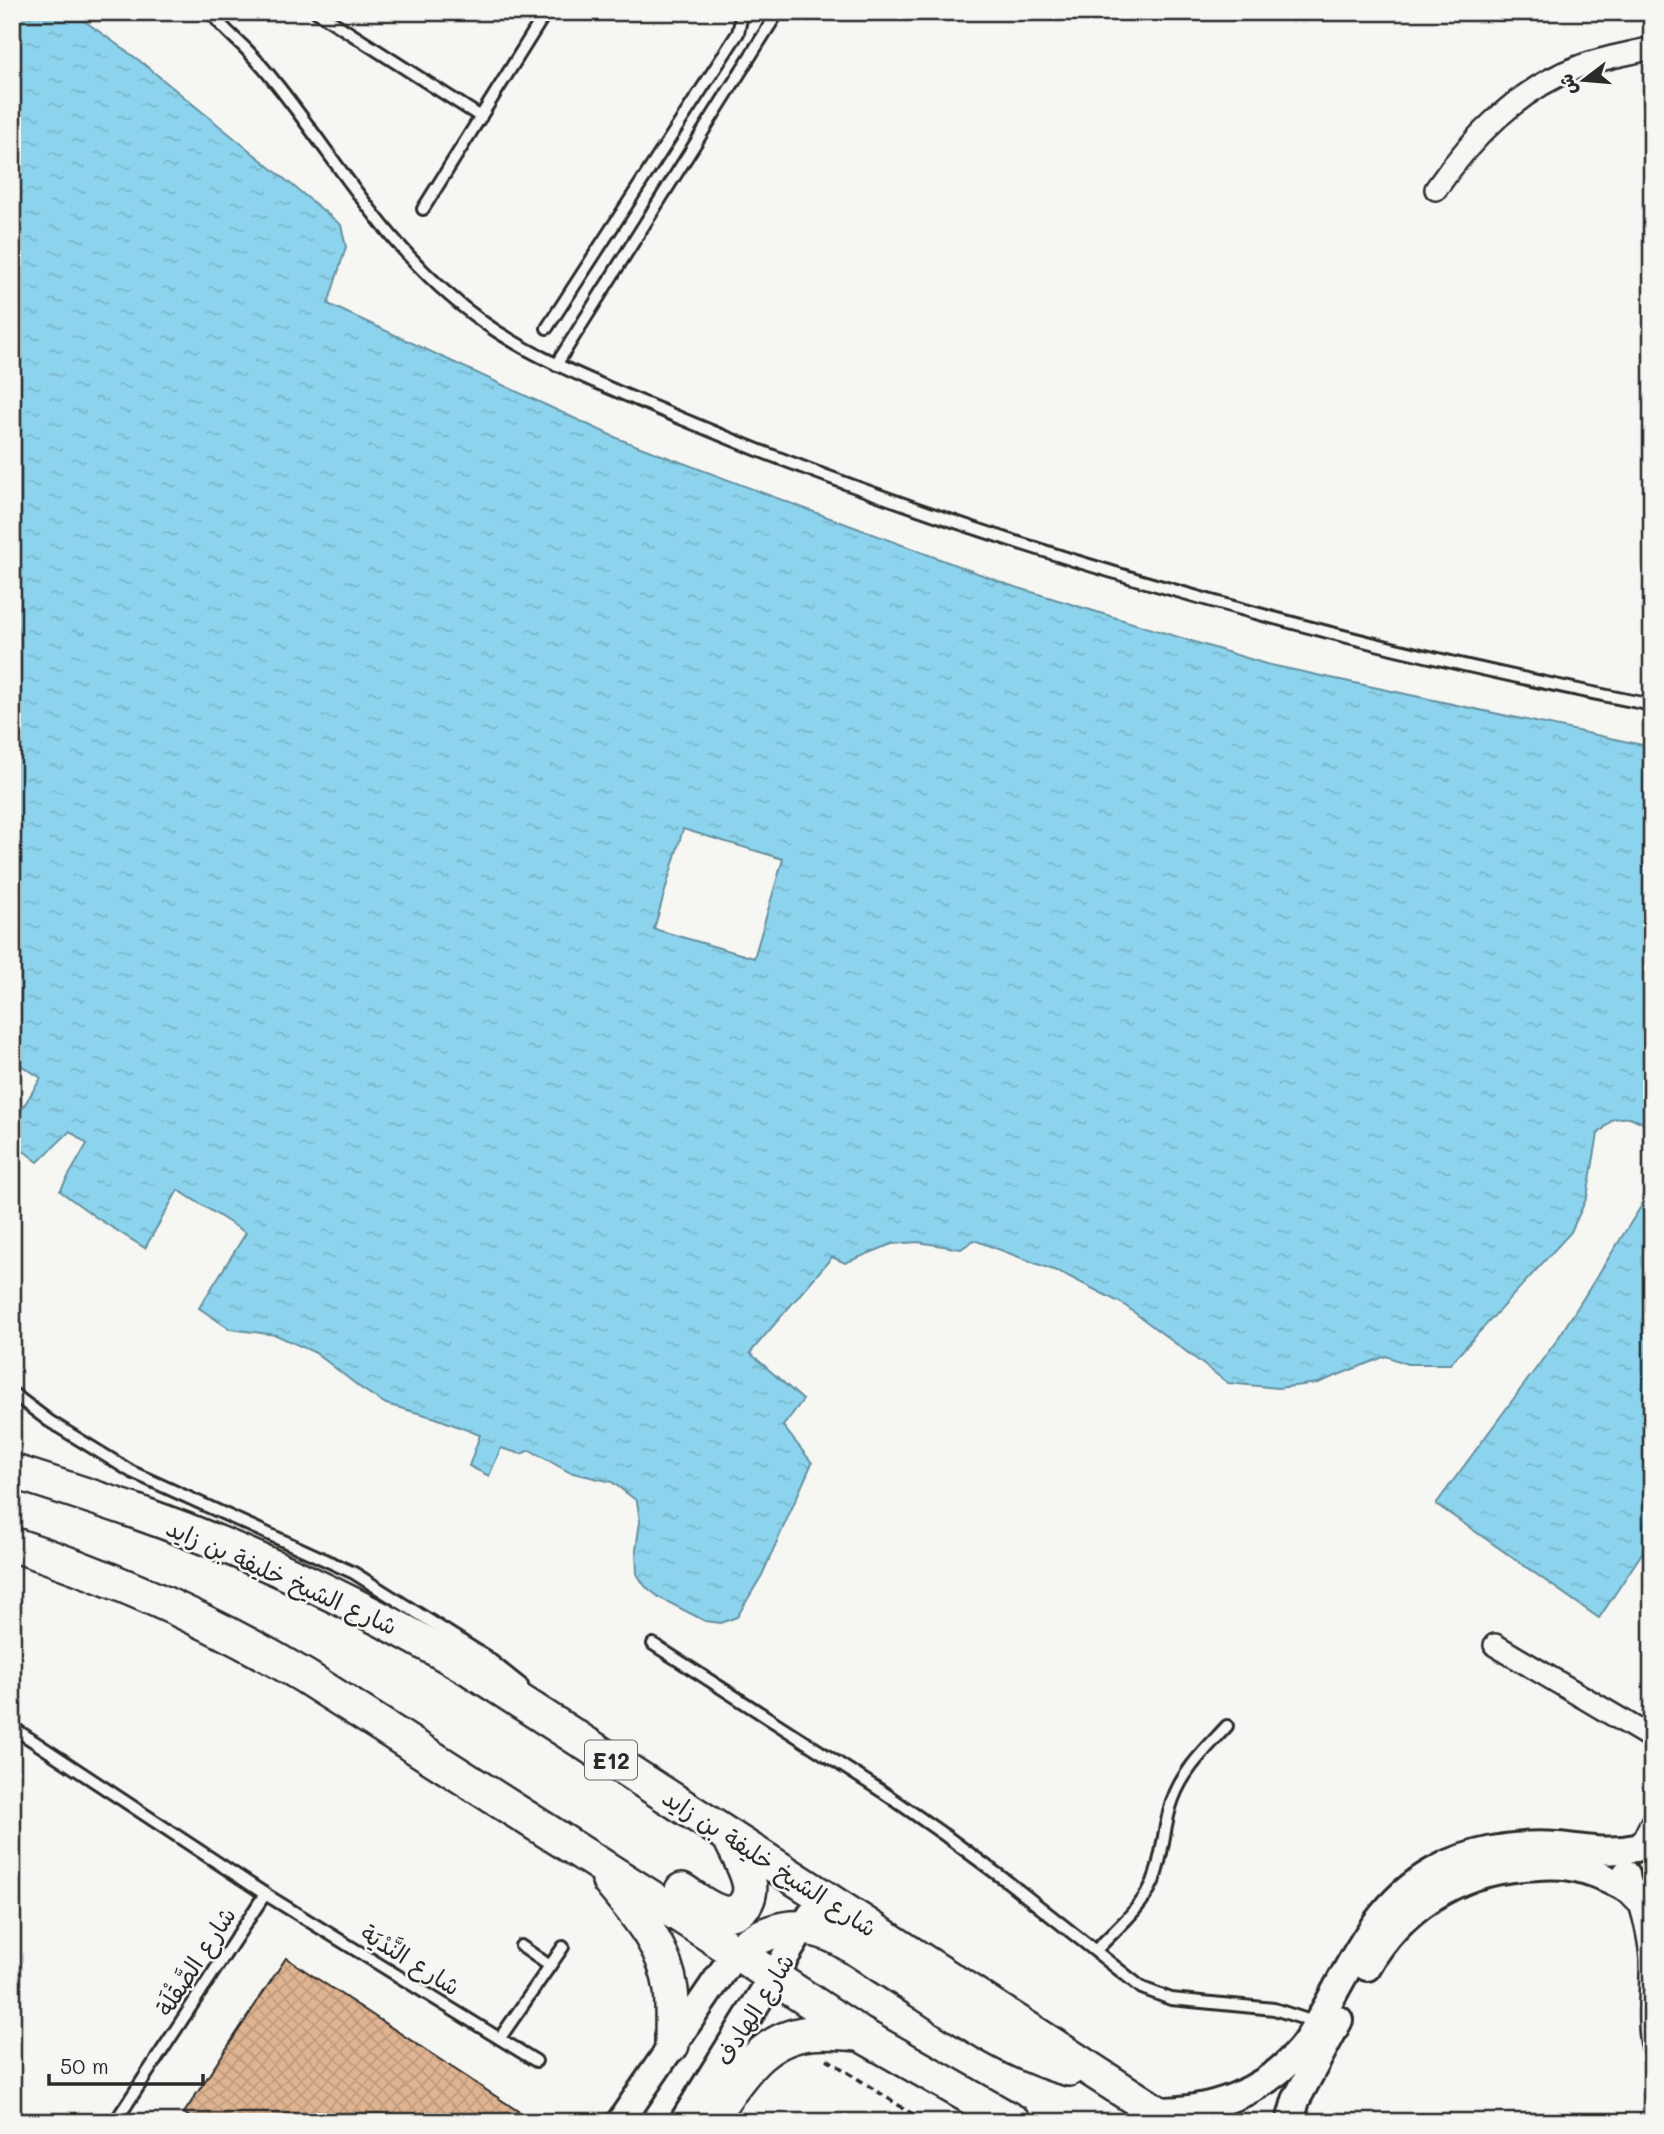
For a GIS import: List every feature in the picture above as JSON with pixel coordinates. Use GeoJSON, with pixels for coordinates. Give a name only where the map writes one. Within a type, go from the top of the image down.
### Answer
{"type":"FeatureCollection","features":[{"type":"Feature","properties":{"kind":"main road","name":"شارع الشيخ خليفة بن زايد"},"geometry":{"type":"LineString","coordinates":[[12,1471],[135,1511],[195,1534],[326,1593],[447,1655],[1165,2116]]}},
{"type":"Feature","properties":{"kind":"main road"},"geometry":{"type":"LineString","coordinates":[[12,1544],[100,1574],[204,1621],[304,1676],[774,1976],[860,2034],[1014,2122]]}},
{"type":"Feature","properties":{"kind":"main road"},"geometry":{"type":"LineString","coordinates":[[450,1769],[488,1774],[526,1791],[718,1913],[729,1914],[746,1903],[750,1893],[749,1882],[729,1836]]}},
{"type":"Feature","properties":{"kind":"main road"},"geometry":{"type":"LineString","coordinates":[[589,1857],[643,1922],[656,1942],[671,1990],[672,2045]]}},
{"type":"Feature","properties":{"kind":"main road"},"geometry":{"type":"LineString","coordinates":[[736,1952],[767,1933],[785,1929],[819,1930],[850,1945],[1016,2050],[1054,2065],[1098,2073]]}},
{"type":"Feature","properties":{"kind":"main road"},"geometry":{"type":"LineString","coordinates":[[705,2122],[751,2061],[779,2041],[813,2033],[860,2034]]}},
{"type":"Feature","properties":{"kind":"street"},"geometry":{"type":"LineString","coordinates":[[1436,189],[1455,161],[1505,110],[1540,84],[1579,66],[1652,48]]}},
{"type":"Feature","properties":{"kind":"street"},"geometry":{"type":"LineString","coordinates":[[1495,1644],[1652,1738]]}},
{"type":"Feature","properties":{"kind":"street"},"geometry":{"type":"LineString","coordinates":[[1645,1838],[1629,1857],[1626,1880],[1641,1899],[1649,1941],[1652,1961],[1648,2010],[1652,2044]]}},
{"type":"Feature","properties":{"kind":"street"},"geometry":{"type":"LineString","coordinates":[[1165,2116],[1222,2102],[1252,2089],[1291,2060],[1317,2023],[1373,1925],[1401,1894],[1436,1870],[1484,1852],[1510,1848],[1556,1846],[1608,1852],[1645,1838]]}},
{"type":"Feature","properties":{"kind":"street"},"geometry":{"type":"LineString","coordinates":[[1290,2122],[1303,2085],[1373,1958],[1403,1920],[1421,1905],[1463,1880],[1485,1873],[1509,1868],[1553,1865],[1584,1870],[1612,1880],[1641,1899]]}},
{"type":"Feature","properties":{"kind":"street","name":"شارع الهادف"},"geometry":{"type":"LineString","coordinates":[[683,2122],[823,1896]]}},
{"type":"Feature","properties":{"kind":"street","name":"شارع الهادف"},"geometry":{"type":"LineString","coordinates":[[620,2122],[736,1952]]}},
{"type":"Feature","properties":{"kind":"lane"},"geometry":{"type":"LineString","coordinates":[[211,12],[273,79],[405,254],[487,325],[556,365],[739,443],[841,482],[1061,557],[1373,644],[1652,705]]}},
{"type":"Feature","properties":{"kind":"lane"},"geometry":{"type":"LineString","coordinates":[[317,12],[481,117]]}},
{"type":"Feature","properties":{"kind":"lane"},"geometry":{"type":"LineString","coordinates":[[423,209],[546,12]]}},
{"type":"Feature","properties":{"kind":"lane"},"geometry":{"type":"LineString","coordinates":[[547,328],[738,33],[741,19],[737,12]]}},
{"type":"Feature","properties":{"kind":"lane"},"geometry":{"type":"LineString","coordinates":[[556,365],[778,12]]}},
{"type":"Feature","properties":{"kind":"lane"},"geometry":{"type":"LineString","coordinates":[[12,1393],[49,1421],[132,1472],[320,1556],[384,1590],[507,1672],[526,1688],[558,1727]]}},
{"type":"Feature","properties":{"kind":"lane"},"geometry":{"type":"LineString","coordinates":[[653,1644],[925,1822],[1008,1882],[1128,1979],[1171,1999],[1273,2009],[1317,2023]]}},
{"type":"Feature","properties":{"kind":"lane"},"geometry":{"type":"LineString","coordinates":[[1095,1951],[1145,1896],[1157,1869],[1169,1812],[1178,1786],[1194,1762],[1227,1726]]}},
{"type":"Feature","properties":{"kind":"lane","name":"شارع النَّدْيَة"},"geometry":{"type":"LineString","coordinates":[[12,1727],[265,1894],[536,2061]]}},
{"type":"Feature","properties":{"kind":"lane","name":"شارع الصَّقْلَة"},"geometry":{"type":"LineString","coordinates":[[115,2122],[265,1894]]}},
{"type":"Feature","properties":{"kind":"lane"},"geometry":{"type":"LineString","coordinates":[[521,1945],[550,1966]]}},
{"type":"Feature","properties":{"kind":"lane"},"geometry":{"type":"LineString","coordinates":[[500,2038],[564,1947]]}},
{"type":"Feature","properties":{"kind":"path"},"geometry":{"type":"LineString","coordinates":[[821,2055],[925,2122]]}},
{"type":"Feature","properties":{"kind":"water"},"geometry":{"type":"Polygon","coordinates":[[[12,12],[72,12],[140,61],[341,225],[346,247],[328,304],[619,439],[1009,585],[1266,664],[1652,747],[1652,1134],[1647,1125],[1630,1117],[1613,1119],[1598,1134],[1587,1197],[1571,1232],[1450,1364],[1407,1364],[1386,1356],[1318,1383],[1278,1388],[1228,1383],[1123,1304],[1064,1274],[974,1240],[961,1249],[918,1242],[892,1244],[845,1263],[832,1257],[750,1353],[803,1400],[783,1426],[812,1463],[762,1575],[737,1617],[721,1623],[705,1621],[660,1598],[645,1586],[637,1574],[636,1550],[640,1521],[637,1501],[612,1482],[569,1472],[530,1450],[521,1454],[501,1448],[489,1476],[469,1466],[480,1435],[436,1418],[386,1404],[316,1353],[276,1335],[230,1329],[199,1308],[246,1233],[178,1190],[145,1248],[97,1218],[60,1191],[87,1144],[70,1131],[38,1162],[12,1142],[12,1125],[41,1078],[22,1066],[12,1078],[12,12]],[[683,829],[654,929],[754,958],[783,859],[683,829]]]}},
{"type":"Feature","properties":{"kind":"water"},"geometry":{"type":"Polygon","coordinates":[[[1652,1189],[1652,1538],[1599,1618],[1436,1504],[1557,1340],[1652,1189]]]}},
{"type":"Feature","properties":{"kind":"building"},"geometry":{"type":"Polygon","coordinates":[[[286,1958],[518,2111],[512,2122],[197,2122],[184,2113],[286,1958]]]}}]}
